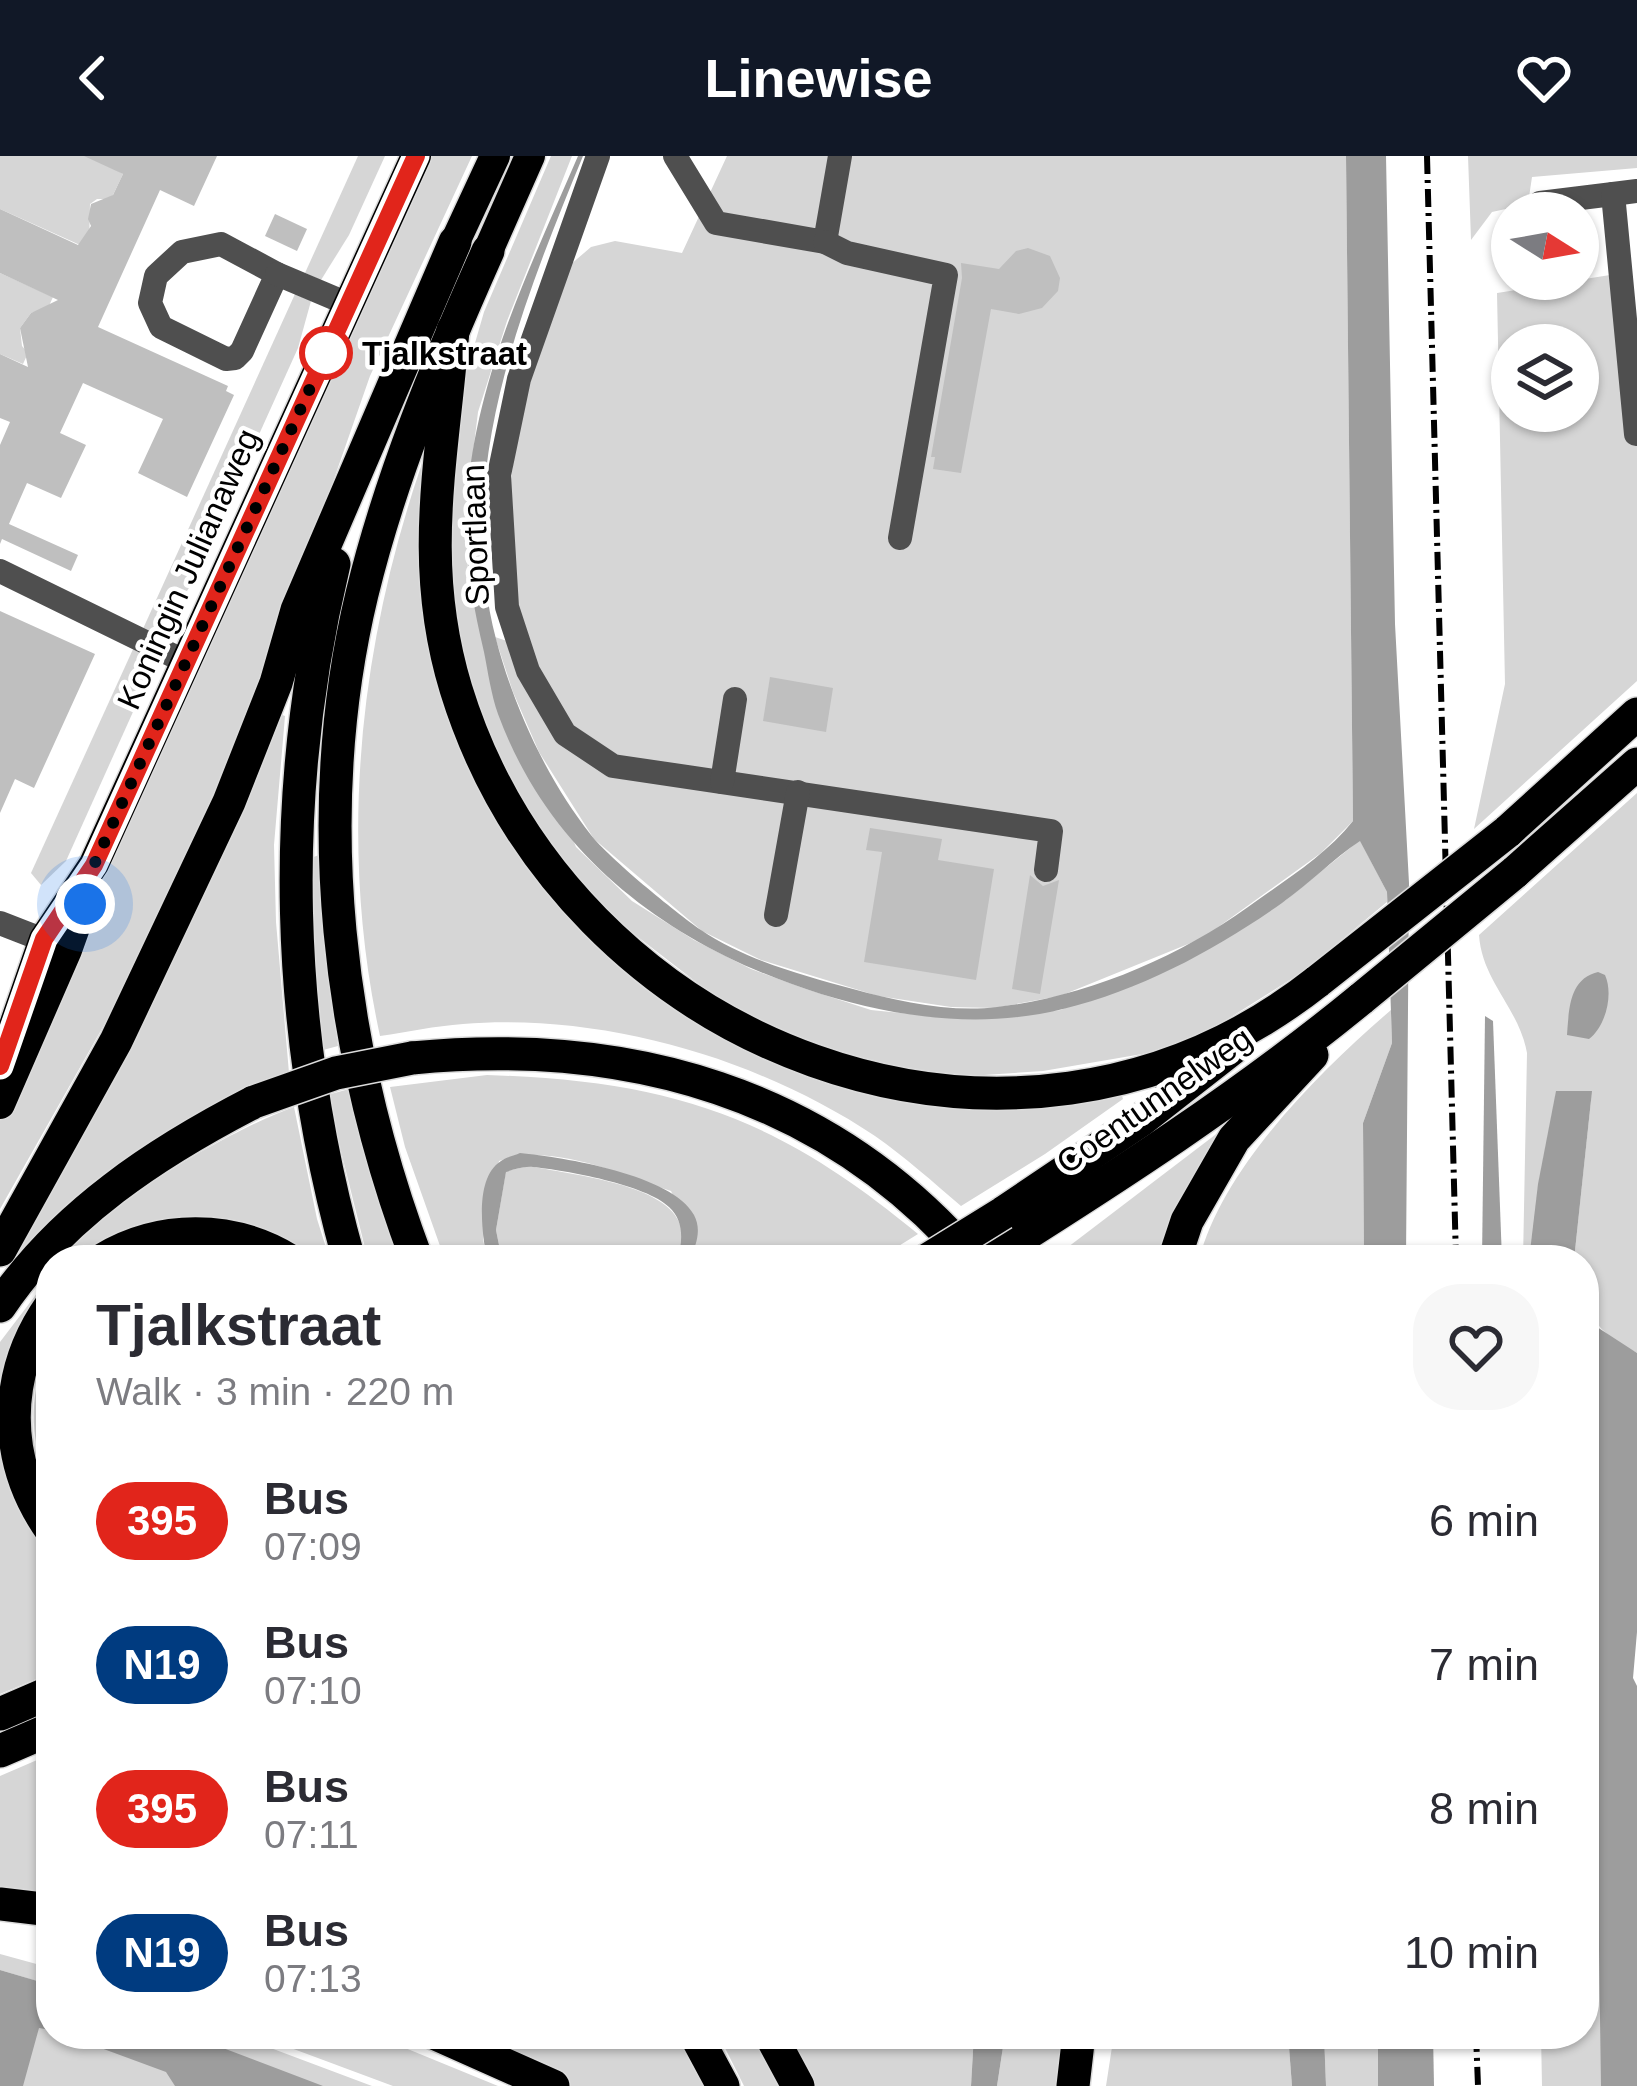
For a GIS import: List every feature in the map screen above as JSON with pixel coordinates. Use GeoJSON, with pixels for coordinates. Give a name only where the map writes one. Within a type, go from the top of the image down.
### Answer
{"type":"FeatureCollection","features":[{"type":"Feature","properties":{"kind":"highway"},"geometry":{"type":"LineString","coordinates":[[0,1250],[116,1041],[229,802],[297,610],[455,242]]}},
{"type":"Feature","properties":{"kind":"highway"},"geometry":{"type":"LineString","coordinates":[[412,1245],[378,1138],[350,1013],[336,875],[338,764],[344,694],[367,577],[398,467],[488,251]]}},
{"type":"Feature","properties":{"kind":"highway"},"geometry":{"type":"LineString","coordinates":[[453,330],[432,529],[441,632],[456,689],[482,757],[518,825],[574,902],[645,968],[730,1025],[791,1054],[894,1084],[950,1092],[1052,1089],[1127,1077],[1272,1017]]}},
{"type":"Feature","properties":{"kind":"highway"},"geometry":{"type":"LineString","coordinates":[[345,1245],[328,1187],[300,1015],[295,947],[296,808],[310,670],[351,502],[379,419]]}},
{"type":"Feature","properties":{"kind":"highway","name":"Coentunnelweg"},"geometry":{"type":"LineString","coordinates":[[997,1245],[1012,1225],[1141,1120],[1507,832],[1637,714]]}},
{"type":"Feature","properties":{"kind":"highway"},"geometry":{"type":"LineString","coordinates":[[1179,1245],[1187,1221],[1234,1139],[1319,1039],[1637,764]]}},
{"type":"Feature","properties":{"kind":"highway","name":"Coentunnelweg"},"geometry":{"type":"LineString","coordinates":[[963,1245],[1012,1225],[1319,1039]]}},
{"type":"Feature","properties":{"kind":"highway"},"geometry":{"type":"LineString","coordinates":[[53,1245],[122,1180],[188,1136],[254,1102],[336,1073],[412,1058],[545,1052],[648,1067],[715,1086],[812,1130],[875,1170],[939,1222],[959,1245]]}},
{"type":"Feature","properties":{"kind":"highway"},"geometry":{"type":"LineString","coordinates":[[134,1245],[189,1234],[242,1239],[255,1245]]}},
{"type":"Feature","properties":{"kind":"highway"},"geometry":{"type":"LineString","coordinates":[[0,1306],[36,1264]]}},
{"type":"Feature","properties":{"kind":"highway"},"geometry":{"type":"LineString","coordinates":[[36,1333],[24,1355],[14,1414],[22,1474],[36,1501]]}},
{"type":"Feature","properties":{"kind":"highway"},"geometry":{"type":"LineString","coordinates":[[0,1714],[36,1698]]}},
{"type":"Feature","properties":{"kind":"highway"},"geometry":{"type":"LineString","coordinates":[[0,1751],[36,1735]]}},
{"type":"Feature","properties":{"kind":"highway"},"geometry":{"type":"LineString","coordinates":[[0,1904],[36,1908]]}},
{"type":"Feature","properties":{"kind":"highway"},"geometry":{"type":"LineString","coordinates":[[470,2049],[554,2086]]}},
{"type":"Feature","properties":{"kind":"highway"},"geometry":{"type":"LineString","coordinates":[[702,2049],[723,2086]]}},
{"type":"Feature","properties":{"kind":"highway"},"geometry":{"type":"LineString","coordinates":[[778,2049],[798,2086]]}},
{"type":"Feature","properties":{"kind":"highway"},"geometry":{"type":"LineString","coordinates":[[1073,2086],[1077,2049]]}},
{"type":"Feature","properties":{"kind":"main road","name":"Koningin Julianaweg"},"geometry":{"type":"LineString","coordinates":[[0,1066],[416,156]]}},
{"type":"Feature","properties":{"kind":"main road"},"geometry":{"type":"LineString","coordinates":[[455,242],[495,156]]}},
{"type":"Feature","properties":{"kind":"main road"},"geometry":{"type":"LineString","coordinates":[[488,251],[530,156]]}},
{"type":"Feature","properties":{"kind":"main road","name":"Koningin Julianaweg"},"geometry":{"type":"LineString","coordinates":[[0,1104],[55,945]]}},
{"type":"Feature","properties":{"kind":"street","name":"Sportlaan"},"geometry":{"type":"LineString","coordinates":[[598,156],[519,379],[499,476],[507,607],[528,671],[565,734],[613,766],[1051,831],[1046,870]]}},
{"type":"Feature","properties":{"kind":"street"},"geometry":{"type":"LineString","coordinates":[[675,156],[716,223],[825,242],[847,254],[946,275],[900,538]]}},
{"type":"Feature","properties":{"kind":"street"},"geometry":{"type":"LineString","coordinates":[[825,242],[840,156]]}},
{"type":"Feature","properties":{"kind":"street"},"geometry":{"type":"LineString","coordinates":[[1625,193],[1636,434]]}},
{"type":"Feature","properties":{"kind":"street"},"geometry":{"type":"LineString","coordinates":[[277,274],[235,358],[226,359],[161,327],[150,303],[157,276],[182,252],[197,246],[231,247],[244,260],[348,304]]}},
{"type":"Feature","properties":{"kind":"street"},"geometry":{"type":"LineString","coordinates":[[0,571],[186,662]]}},
{"type":"Feature","properties":{"kind":"street"},"geometry":{"type":"LineString","coordinates":[[722,782],[735,699]]}},
{"type":"Feature","properties":{"kind":"street"},"geometry":{"type":"LineString","coordinates":[[776,915],[798,792]]}},
{"type":"Feature","properties":{"kind":"street"},"geometry":{"type":"LineString","coordinates":[[0,923],[55,945]]}},
{"type":"Feature","properties":{"kind":"shaded area"},"geometry":{"type":"Polygon","coordinates":[[[0,156],[92,156],[123,174],[111,199],[90,204],[89,249],[0,209],[0,156]]]}},
{"type":"Feature","properties":{"kind":"shaded area"},"geometry":{"type":"Polygon","coordinates":[[[358,156],[385,156],[349,235],[321,280],[305,273],[358,156]]]}},
{"type":"Feature","properties":{"kind":"shaded area"},"geometry":{"type":"Polygon","coordinates":[[[428,156],[472,156],[370,376],[265,676],[203,833],[117,1002],[0,1209],[0,1110],[428,156]]]}},
{"type":"Feature","properties":{"kind":"shaded area"},"geometry":{"type":"Polygon","coordinates":[[[551,156],[572,156],[507,321],[478,412],[467,502],[468,585],[576,847],[632,901],[751,969],[871,1010],[950,1018],[1061,1010],[1286,900],[1360,840],[1387,892],[1387,902],[1304,971],[1196,1039],[1148,1053],[1043,1071],[969,1076],[923,1074],[805,1043],[722,1002],[612,917],[547,842],[485,740],[447,592],[457,405],[484,312],[551,156]]]}},
{"type":"Feature","properties":{"kind":"shaded area"},"geometry":{"type":"Polygon","coordinates":[[[578,156],[583,156],[537,272],[500,392],[483,515],[485,577],[512,691],[534,742],[575,813],[600,845],[690,922],[718,941],[774,966],[924,1005],[979,1008],[1030,1002],[1129,972],[1191,943],[1290,878],[1353,821],[1346,156],[1386,156],[1395,624],[1409,883],[1406,1245],[1364,1245],[1363,1123],[1392,1043],[1387,892],[1360,841],[1257,920],[1150,979],[1063,1009],[972,1019],[911,1015],[850,1002],[768,975],[670,924],[586,855],[521,766],[496,706],[467,557],[467,499],[481,409],[524,281],[578,156]]]}},
{"type":"Feature","properties":{"kind":"shaded area"},"geometry":{"type":"Polygon","coordinates":[[[727,156],[1346,156],[1353,821],[1321,853],[1203,938],[1060,996],[994,1008],[878,996],[761,960],[702,931],[594,839],[539,752],[495,637],[507,641],[520,627],[508,501],[522,400],[563,271],[591,247],[615,241],[682,253],[727,156]]]}},
{"type":"Feature","properties":{"kind":"shaded area"},"geometry":{"type":"Polygon","coordinates":[[[1468,156],[1637,156],[1637,168],[1532,177],[1530,192],[1491,192],[1491,213],[1471,240],[1468,156]]]}},
{"type":"Feature","properties":{"kind":"shaded area"},"geometry":{"type":"Polygon","coordinates":[[[0,273],[53,297],[48,308],[31,313],[20,328],[28,353],[23,364],[0,354],[0,273]]]}},
{"type":"Feature","properties":{"kind":"shaded area"},"geometry":{"type":"Polygon","coordinates":[[[1610,275],[1637,427],[1637,681],[1474,829],[1505,684],[1500,432],[1599,432],[1599,324],[1498,324],[1497,300],[1599,300],[1599,277],[1610,275]]]}},
{"type":"Feature","properties":{"kind":"shaded area"},"geometry":{"type":"Polygon","coordinates":[[[295,294],[311,301],[298,348],[192,583],[157,639],[142,631],[295,294]]]}},
{"type":"Feature","properties":{"kind":"shaded area"},"geometry":{"type":"Polygon","coordinates":[[[433,433],[422,561],[518,848],[592,937],[700,1023],[812,1074],[1031,1105],[1123,1099],[961,1206],[886,1144],[829,1108],[730,1063],[678,1047],[624,1034],[516,1022],[380,1036],[360,884],[363,731],[388,580],[433,433]]]}},
{"type":"Feature","properties":{"kind":"shaded area"},"geometry":{"type":"Polygon","coordinates":[[[134,647],[150,654],[137,703],[66,861],[41,885],[31,873],[134,647]]]}},
{"type":"Feature","properties":{"kind":"shaded area"},"geometry":{"type":"Polygon","coordinates":[[[277,713],[285,716],[274,845],[289,1073],[48,1245],[36,1245],[36,1253],[0,1279],[121,1060],[277,713]]]}},
{"type":"Feature","properties":{"kind":"shaded area"},"geometry":{"type":"Polygon","coordinates":[[[1637,793],[1637,1353],[1599,1325],[1599,1245],[1576,1245],[1591,1100],[1531,1245],[1523,1245],[1527,1053],[1517,1022],[1487,967],[1479,935],[1637,793]]]}},
{"type":"Feature","properties":{"kind":"shaded area"},"geometry":{"type":"Polygon","coordinates":[[[319,855],[325,956],[338,1046],[323,1050],[314,992],[311,858],[319,855]]]}},
{"type":"Feature","properties":{"kind":"shaded area"},"geometry":{"type":"Polygon","coordinates":[[[1598,972],[1608,983],[1603,1019],[1589,1039],[1567,1035],[1576,988],[1598,972]]]}},
{"type":"Feature","properties":{"kind":"shaded area"},"geometry":{"type":"Polygon","coordinates":[[[1391,1010],[1392,1043],[1363,1123],[1364,1245],[1204,1245],[1251,1157],[1334,1062],[1391,1010]]]}},
{"type":"Feature","properties":{"kind":"shaded area"},"geometry":{"type":"Polygon","coordinates":[[[1485,1016],[1493,1021],[1501,1245],[1482,1245],[1485,1016]]]}},
{"type":"Feature","properties":{"kind":"shaded area"},"geometry":{"type":"Polygon","coordinates":[[[487,1075],[612,1086],[667,1097],[768,1133],[817,1160],[918,1234],[900,1245],[696,1245],[671,1191],[586,1162],[541,1155],[499,1161],[484,1245],[440,1245],[405,1147],[390,1087],[487,1075]]]}},
{"type":"Feature","properties":{"kind":"shaded area"},"geometry":{"type":"Polygon","coordinates":[[[353,1088],[404,1245],[364,1245],[327,1095],[353,1088]]]}},
{"type":"Feature","properties":{"kind":"shaded area"},"geometry":{"type":"Polygon","coordinates":[[[1556,1091],[1592,1091],[1576,1245],[1531,1245],[1556,1091]]]}},
{"type":"Feature","properties":{"kind":"shaded area"},"geometry":{"type":"Polygon","coordinates":[[[294,1107],[325,1245],[282,1245],[275,1239],[214,1245],[76,1245],[107,1215],[169,1171],[294,1107]]]}},
{"type":"Feature","properties":{"kind":"shaded area"},"geometry":{"type":"Polygon","coordinates":[[[1236,1119],[1170,1245],[1071,1245],[1236,1119]]]}},
{"type":"Feature","properties":{"kind":"shaded area"},"geometry":{"type":"Polygon","coordinates":[[[520,1153],[641,1179],[682,1201],[694,1215],[698,1226],[695,1245],[680,1245],[680,1225],[658,1199],[605,1180],[530,1167],[506,1172],[496,1230],[499,1245],[484,1245],[483,1193],[492,1169],[520,1153]]]}},
{"type":"Feature","properties":{"kind":"shaded area"},"geometry":{"type":"Polygon","coordinates":[[[529,1166],[635,1189],[670,1209],[681,1227],[681,1245],[499,1245],[496,1230],[506,1171],[529,1166]]]}},
{"type":"Feature","properties":{"kind":"shaded area"},"geometry":{"type":"Polygon","coordinates":[[[36,1295],[36,1326],[11,1379],[36,1478],[36,1679],[0,1694],[0,1342],[36,1295]]]}},
{"type":"Feature","properties":{"kind":"shaded area"},"geometry":{"type":"Polygon","coordinates":[[[1599,1328],[1637,1353],[1633,1678],[1637,1686],[1637,2086],[1601,2086],[1599,1328]]]}},
{"type":"Feature","properties":{"kind":"shaded area"},"geometry":{"type":"Polygon","coordinates":[[[36,1760],[36,1893],[0,1888],[0,1776],[36,1760]]]}},
{"type":"Feature","properties":{"kind":"shaded area"},"geometry":{"type":"Polygon","coordinates":[[[1599,1927],[1604,2005],[1601,2086],[1542,2086],[1541,2049],[1599,2049],[1599,1927]]]}},
{"type":"Feature","properties":{"kind":"shaded area"},"geometry":{"type":"Polygon","coordinates":[[[0,1954],[36,1964],[36,1981],[0,1970],[0,1954]]]}},
{"type":"Feature","properties":{"kind":"shaded area"},"geometry":{"type":"Polygon","coordinates":[[[0,1970],[36,1981],[36,2039],[23,2086],[0,2086],[0,1970]]]}},
{"type":"Feature","properties":{"kind":"shaded area"},"geometry":{"type":"Polygon","coordinates":[[[0,1975],[36,1982],[36,2049],[273,2049],[372,2086],[0,2086],[0,1975]]]}},
{"type":"Feature","properties":{"kind":"shaded area"},"geometry":{"type":"Polygon","coordinates":[[[104,2049],[226,2049],[323,2086],[175,2086],[166,2072],[104,2049]]]}},
{"type":"Feature","properties":{"kind":"shaded area"},"geometry":{"type":"Polygon","coordinates":[[[293,2049],[408,2049],[498,2086],[393,2086],[293,2049]]]}},
{"type":"Feature","properties":{"kind":"shaded area"},"geometry":{"type":"Polygon","coordinates":[[[490,2049],[686,2049],[705,2086],[570,2086],[490,2049]]]}},
{"type":"Feature","properties":{"kind":"shaded area"},"geometry":{"type":"Polygon","coordinates":[[[726,2049],[762,2049],[783,2086],[744,2086],[726,2049]]]}},
{"type":"Feature","properties":{"kind":"shaded area"},"geometry":{"type":"Polygon","coordinates":[[[795,2049],[973,2049],[971,2086],[815,2086],[795,2049]]]}},
{"type":"Feature","properties":{"kind":"shaded area"},"geometry":{"type":"Polygon","coordinates":[[[973,2049],[1003,2049],[997,2086],[971,2086],[973,2049]]]}},
{"type":"Feature","properties":{"kind":"shaded area"},"geometry":{"type":"Polygon","coordinates":[[[1003,2049],[1070,2049],[1066,2086],[997,2086],[1003,2049]]]}},
{"type":"Feature","properties":{"kind":"shaded area"},"geometry":{"type":"Polygon","coordinates":[[[1112,2049],[1289,2049],[1292,2086],[1106,2086],[1112,2049]]]}},
{"type":"Feature","properties":{"kind":"shaded area"},"geometry":{"type":"Polygon","coordinates":[[[1289,2049],[1325,2049],[1326,2086],[1292,2086],[1289,2049]]]}},
{"type":"Feature","properties":{"kind":"shaded area"},"geometry":{"type":"Polygon","coordinates":[[[1325,2049],[1378,2049],[1378,2086],[1326,2086],[1325,2049]]]}},
{"type":"Feature","properties":{"kind":"shaded area"},"geometry":{"type":"Polygon","coordinates":[[[1378,2049],[1433,2049],[1434,2086],[1378,2086],[1378,2049]]]}},
{"type":"Feature","properties":{"kind":"building"},"geometry":{"type":"Polygon","coordinates":[[[84,156],[217,156],[194,206],[160,190],[98,327],[228,386],[226,391],[234,395],[187,497],[138,473],[163,419],[83,383],[60,433],[86,445],[61,498],[27,483],[9,524],[78,555],[71,571],[2,539],[0,544],[0,445],[10,422],[0,418],[0,354],[28,367],[20,328],[31,313],[58,300],[0,273],[0,209],[78,245],[91,226],[91,204],[113,195],[123,174],[84,156]]]}},
{"type":"Feature","properties":{"kind":"building"},"geometry":{"type":"Polygon","coordinates":[[[275,214],[307,229],[297,251],[265,236],[275,214]]]}},
{"type":"Feature","properties":{"kind":"building"},"geometry":{"type":"Polygon","coordinates":[[[1028,248],[1050,256],[1060,278],[1058,291],[1042,308],[1019,314],[991,309],[961,473],[933,469],[961,263],[999,269],[1016,251],[1028,248]]]}},
{"type":"Feature","properties":{"kind":"building"},"geometry":{"type":"Polygon","coordinates":[[[0,611],[95,654],[34,788],[15,779],[0,813],[0,611]]]}},
{"type":"Feature","properties":{"kind":"building"},"geometry":{"type":"Polygon","coordinates":[[[770,677],[833,688],[826,732],[763,721],[770,677]]]}},
{"type":"Feature","properties":{"kind":"building"},"geometry":{"type":"Polygon","coordinates":[[[870,828],[942,839],[938,860],[994,869],[976,980],[864,962],[882,852],[866,850],[870,828]]]}},
{"type":"Feature","properties":{"kind":"building"},"geometry":{"type":"Polygon","coordinates":[[[1030,875],[1043,886],[1059,880],[1040,994],[1012,989],[1030,875]]]}},
{"type":"Feature","properties":{"kind":"railway"},"geometry":{"type":"LineString","coordinates":[[1427,156],[1456,1245]]}},
{"type":"Feature","properties":{"kind":"railway"},"geometry":{"type":"LineString","coordinates":[[1477,2049],[1478,2086]]}},
{"type":"Feature","properties":{"kind":"bus line","name":"395"},"geometry":{"type":"LineString","coordinates":[[0,1066],[44,939],[94,865],[416,156]]}},
{"type":"Feature","properties":{"kind":"place","name":"Tjalkstraat"},"geometry":{"type":"Point","coordinates":[326,353]}},
{"type":"Feature","properties":{"kind":"route"},"geometry":{"type":"LineString","coordinates":[[85,904],[94,865],[330,344],[326,353]]}}]}
